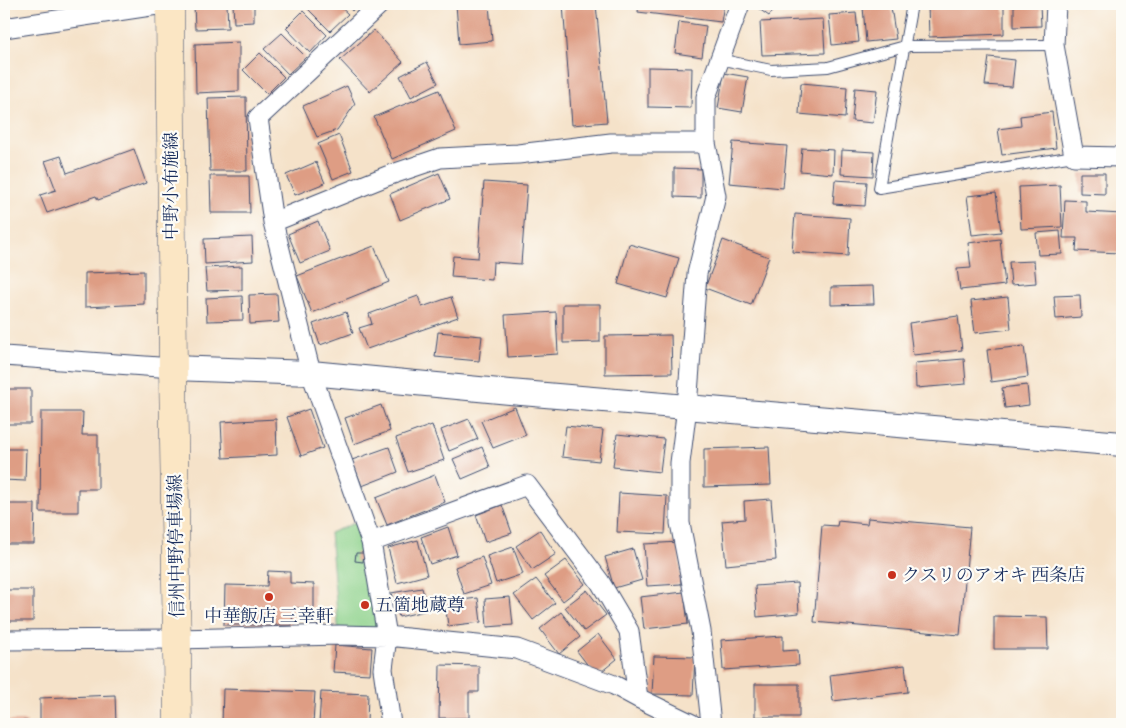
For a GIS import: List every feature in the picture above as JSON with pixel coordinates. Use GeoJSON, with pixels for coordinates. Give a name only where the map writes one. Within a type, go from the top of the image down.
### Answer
{"type":"FeatureCollection","features":[{"type":"Feature","properties":{"kind":"main road","name":"中野小布施線"},"geometry":{"type":"LineString","coordinates":[[170,4],[173,368]]}},
{"type":"Feature","properties":{"kind":"main road","name":"信州中野停車場線"},"geometry":{"type":"LineString","coordinates":[[173,368],[178,724]]}},
{"type":"Feature","properties":{"kind":"street"},"geometry":{"type":"LineString","coordinates":[[4,28],[164,4]]}},
{"type":"Feature","properties":{"kind":"street"},"geometry":{"type":"LineString","coordinates":[[380,4],[258,118],[273,222],[311,373],[371,542],[387,636],[383,669],[391,724]]}},
{"type":"Feature","properties":{"kind":"street"},"geometry":{"type":"LineString","coordinates":[[711,724],[700,632],[680,523],[680,463],[687,407],[697,274],[716,196],[706,143],[706,97],[740,4]]}},
{"type":"Feature","properties":{"kind":"street"},"geometry":{"type":"LineString","coordinates":[[1056,4],[1054,45],[1074,156],[1122,157]]}},
{"type":"Feature","properties":{"kind":"street"},"geometry":{"type":"LineString","coordinates":[[273,222],[387,176],[440,158],[518,154],[611,143],[706,143]]}},
{"type":"Feature","properties":{"kind":"street"},"geometry":{"type":"LineString","coordinates":[[4,356],[173,368],[311,373],[1122,444]]}},
{"type":"Feature","properties":{"kind":"street"},"geometry":{"type":"LineString","coordinates":[[371,542],[527,485],[600,582],[629,631],[638,698]]}},
{"type":"Feature","properties":{"kind":"street"},"geometry":{"type":"LineString","coordinates":[[4,640],[177,639],[339,635],[387,636],[516,649],[614,684],[638,698],[692,724]]}},
{"type":"Feature","properties":{"kind":"lane"},"geometry":{"type":"LineString","coordinates":[[912,4],[879,188],[1074,156]]}},
{"type":"Feature","properties":{"kind":"lane"},"geometry":{"type":"LineString","coordinates":[[719,59],[771,70],[828,67],[905,46],[1054,45]]}},
{"type":"Feature","properties":{"kind":"green space"},"geometry":{"type":"Polygon","coordinates":[[[364,519],[387,636],[339,635],[330,533],[364,519]]]}},
{"type":"Feature","properties":{"kind":"building"},"geometry":{"type":"Polygon","coordinates":[[[4,4],[8,4],[9,15],[4,15],[4,4]]]}},
{"type":"Feature","properties":{"kind":"building"},"geometry":{"type":"Polygon","coordinates":[[[194,4],[227,4],[228,28],[195,29],[194,4]]]}},
{"type":"Feature","properties":{"kind":"building"},"geometry":{"type":"Polygon","coordinates":[[[233,4],[254,4],[254,22],[234,23],[233,4]]]}},
{"type":"Feature","properties":{"kind":"building"},"geometry":{"type":"Polygon","coordinates":[[[309,4],[337,4],[348,14],[330,31],[306,7],[309,4]]]}},
{"type":"Feature","properties":{"kind":"building"},"geometry":{"type":"Polygon","coordinates":[[[346,4],[359,4],[352,11],[346,4]]]}},
{"type":"Feature","properties":{"kind":"building"},"geometry":{"type":"Polygon","coordinates":[[[456,4],[489,4],[492,41],[459,44],[456,4]]]}},
{"type":"Feature","properties":{"kind":"building"},"geometry":{"type":"Polygon","coordinates":[[[563,4],[596,4],[607,122],[572,125],[563,4]]]}},
{"type":"Feature","properties":{"kind":"building"},"geometry":{"type":"Polygon","coordinates":[[[639,4],[724,4],[721,22],[638,12],[639,4]]]}},
{"type":"Feature","properties":{"kind":"building"},"geometry":{"type":"Polygon","coordinates":[[[752,4],[778,4],[769,16],[752,4]]]}},
{"type":"Feature","properties":{"kind":"building"},"geometry":{"type":"Polygon","coordinates":[[[928,4],[1004,4],[1004,34],[929,37],[928,4]]]}},
{"type":"Feature","properties":{"kind":"building"},"geometry":{"type":"Polygon","coordinates":[[[1014,4],[1040,4],[1041,26],[1014,27],[1014,4]]]}},
{"type":"Feature","properties":{"kind":"building"},"geometry":{"type":"Polygon","coordinates":[[[863,7],[891,7],[896,39],[866,42],[863,7]]]}},
{"type":"Feature","properties":{"kind":"building"},"geometry":{"type":"Polygon","coordinates":[[[303,11],[327,35],[310,53],[286,28],[303,11]]]}},
{"type":"Feature","properties":{"kind":"building"},"geometry":{"type":"Polygon","coordinates":[[[856,13],[859,42],[832,45],[829,15],[856,13]]]}},
{"type":"Feature","properties":{"kind":"building"},"geometry":{"type":"Polygon","coordinates":[[[823,19],[825,53],[762,55],[760,22],[823,19]]]}},
{"type":"Feature","properties":{"kind":"building"},"geometry":{"type":"Polygon","coordinates":[[[679,22],[706,26],[702,57],[675,53],[679,22]]]}},
{"type":"Feature","properties":{"kind":"building"},"geometry":{"type":"Polygon","coordinates":[[[374,30],[403,62],[370,92],[340,60],[374,30]]]}},
{"type":"Feature","properties":{"kind":"building"},"geometry":{"type":"Polygon","coordinates":[[[282,33],[306,57],[288,74],[264,49],[282,33]]]}},
{"type":"Feature","properties":{"kind":"building"},"geometry":{"type":"Polygon","coordinates":[[[239,42],[239,91],[196,93],[195,44],[239,42]]]}},
{"type":"Feature","properties":{"kind":"building"},"geometry":{"type":"Polygon","coordinates":[[[260,53],[284,77],[267,94],[243,70],[260,53]]]}},
{"type":"Feature","properties":{"kind":"building"},"geometry":{"type":"Polygon","coordinates":[[[989,57],[1015,60],[1012,87],[985,85],[989,57]]]}},
{"type":"Feature","properties":{"kind":"building"},"geometry":{"type":"Polygon","coordinates":[[[427,62],[438,83],[411,97],[400,76],[427,62]]]}},
{"type":"Feature","properties":{"kind":"building"},"geometry":{"type":"Polygon","coordinates":[[[648,67],[692,68],[691,108],[648,107],[648,67]]]}},
{"type":"Feature","properties":{"kind":"building"},"geometry":{"type":"Polygon","coordinates":[[[724,73],[748,77],[742,112],[718,108],[724,73]]]}},
{"type":"Feature","properties":{"kind":"building"},"geometry":{"type":"Polygon","coordinates":[[[801,83],[847,87],[845,118],[799,114],[801,83]]]}},
{"type":"Feature","properties":{"kind":"building"},"geometry":{"type":"Polygon","coordinates":[[[347,86],[355,104],[337,130],[317,137],[303,106],[347,86]]]}},
{"type":"Feature","properties":{"kind":"building"},"geometry":{"type":"Polygon","coordinates":[[[855,88],[877,90],[873,123],[852,121],[855,88]]]}},
{"type":"Feature","properties":{"kind":"building"},"geometry":{"type":"Polygon","coordinates":[[[439,90],[456,131],[392,159],[374,117],[439,90]]]}},
{"type":"Feature","properties":{"kind":"building"},"geometry":{"type":"Polygon","coordinates":[[[246,97],[247,171],[210,171],[208,98],[246,97]]]}},
{"type":"Feature","properties":{"kind":"building"},"geometry":{"type":"Polygon","coordinates":[[[1052,112],[1056,148],[1002,155],[998,129],[1021,126],[1020,116],[1052,112]]]}},
{"type":"Feature","properties":{"kind":"building"},"geometry":{"type":"Polygon","coordinates":[[[339,135],[353,171],[333,179],[318,144],[339,135]]]}},
{"type":"Feature","properties":{"kind":"building"},"geometry":{"type":"Polygon","coordinates":[[[733,142],[787,146],[783,188],[729,183],[733,142]]]}},
{"type":"Feature","properties":{"kind":"building"},"geometry":{"type":"Polygon","coordinates":[[[802,148],[834,150],[833,174],[800,171],[802,148]]]}},
{"type":"Feature","properties":{"kind":"building"},"geometry":{"type":"Polygon","coordinates":[[[134,149],[146,183],[98,200],[96,196],[47,213],[40,195],[56,190],[45,161],[61,156],[67,173],[134,149]]]}},
{"type":"Feature","properties":{"kind":"building"},"geometry":{"type":"Polygon","coordinates":[[[842,150],[874,152],[873,176],[841,174],[842,150]]]}},
{"type":"Feature","properties":{"kind":"building"},"geometry":{"type":"Polygon","coordinates":[[[316,162],[325,183],[295,195],[286,175],[316,162]]]}},
{"type":"Feature","properties":{"kind":"building"},"geometry":{"type":"Polygon","coordinates":[[[674,168],[701,169],[701,198],[674,197],[674,168]]]}},
{"type":"Feature","properties":{"kind":"building"},"geometry":{"type":"Polygon","coordinates":[[[439,173],[450,199],[400,220],[390,194],[439,173]]]}},
{"type":"Feature","properties":{"kind":"building"},"geometry":{"type":"Polygon","coordinates":[[[1080,173],[1105,173],[1105,194],[1080,193],[1080,173]]]}},
{"type":"Feature","properties":{"kind":"building"},"geometry":{"type":"Polygon","coordinates":[[[210,176],[249,176],[250,213],[211,213],[210,176]]]}},
{"type":"Feature","properties":{"kind":"building"},"geometry":{"type":"Polygon","coordinates":[[[835,180],[867,182],[865,206],[833,204],[835,180]]]}},
{"type":"Feature","properties":{"kind":"building"},"geometry":{"type":"Polygon","coordinates":[[[484,182],[527,185],[521,264],[493,262],[492,280],[451,277],[453,256],[478,258],[484,182]]]}},
{"type":"Feature","properties":{"kind":"building"},"geometry":{"type":"Polygon","coordinates":[[[1060,185],[1062,227],[1021,229],[1019,187],[1060,185]]]}},
{"type":"Feature","properties":{"kind":"building"},"geometry":{"type":"Polygon","coordinates":[[[996,193],[1001,232],[972,235],[967,196],[996,193]]]}},
{"type":"Feature","properties":{"kind":"building"},"geometry":{"type":"Polygon","coordinates":[[[1065,200],[1086,201],[1086,212],[1122,214],[1120,253],[1076,251],[1077,238],[1063,238],[1065,200]]]}},
{"type":"Feature","properties":{"kind":"building"},"geometry":{"type":"Polygon","coordinates":[[[795,214],[850,218],[848,256],[792,252],[795,214]]]}},
{"type":"Feature","properties":{"kind":"building"},"geometry":{"type":"Polygon","coordinates":[[[318,221],[330,251],[300,263],[288,234],[318,221]]]}},
{"type":"Feature","properties":{"kind":"building"},"geometry":{"type":"Polygon","coordinates":[[[1060,231],[1062,254],[1038,255],[1036,233],[1060,231]]]}},
{"type":"Feature","properties":{"kind":"building"},"geometry":{"type":"Polygon","coordinates":[[[252,237],[253,261],[205,264],[204,239],[252,237]]]}},
{"type":"Feature","properties":{"kind":"building"},"geometry":{"type":"Polygon","coordinates":[[[1000,239],[1005,285],[960,290],[957,269],[971,268],[968,243],[1000,239]]]}},
{"type":"Feature","properties":{"kind":"building"},"geometry":{"type":"Polygon","coordinates":[[[723,240],[769,257],[751,305],[705,288],[723,240]]]}},
{"type":"Feature","properties":{"kind":"building"},"geometry":{"type":"Polygon","coordinates":[[[629,244],[679,258],[667,298],[618,284],[629,244]]]}},
{"type":"Feature","properties":{"kind":"building"},"geometry":{"type":"Polygon","coordinates":[[[374,246],[389,282],[312,313],[297,276],[374,246]]]}},
{"type":"Feature","properties":{"kind":"building"},"geometry":{"type":"Polygon","coordinates":[[[1034,261],[1036,283],[1011,285],[1009,262],[1034,261]]]}},
{"type":"Feature","properties":{"kind":"building"},"geometry":{"type":"Polygon","coordinates":[[[242,266],[242,290],[207,291],[205,268],[242,266]]]}},
{"type":"Feature","properties":{"kind":"building"},"geometry":{"type":"Polygon","coordinates":[[[144,271],[144,304],[85,307],[85,273],[144,271]]]}},
{"type":"Feature","properties":{"kind":"building"},"geometry":{"type":"Polygon","coordinates":[[[873,286],[874,304],[831,305],[831,287],[873,286]]]}},
{"type":"Feature","properties":{"kind":"building"},"geometry":{"type":"Polygon","coordinates":[[[277,294],[279,322],[250,324],[249,295],[277,294]]]}},
{"type":"Feature","properties":{"kind":"building"},"geometry":{"type":"Polygon","coordinates":[[[1080,295],[1081,317],[1056,319],[1054,296],[1080,295]]]}},
{"type":"Feature","properties":{"kind":"building"},"geometry":{"type":"Polygon","coordinates":[[[242,296],[243,320],[207,321],[206,298],[242,296]]]}},
{"type":"Feature","properties":{"kind":"building"},"geometry":{"type":"Polygon","coordinates":[[[418,296],[422,307],[451,297],[458,317],[367,349],[359,328],[372,324],[369,314],[418,296]]]}},
{"type":"Feature","properties":{"kind":"building"},"geometry":{"type":"Polygon","coordinates":[[[1008,297],[1011,329],[975,333],[971,301],[1008,297]]]}},
{"type":"Feature","properties":{"kind":"building"},"geometry":{"type":"Polygon","coordinates":[[[563,304],[600,304],[600,342],[563,343],[563,304]]]}},
{"type":"Feature","properties":{"kind":"building"},"geometry":{"type":"Polygon","coordinates":[[[346,312],[353,333],[320,345],[313,324],[346,312]]]}},
{"type":"Feature","properties":{"kind":"building"},"geometry":{"type":"Polygon","coordinates":[[[556,312],[558,354],[508,357],[505,315],[556,312]]]}},
{"type":"Feature","properties":{"kind":"building"},"geometry":{"type":"Polygon","coordinates":[[[958,316],[962,350],[913,355],[909,323],[958,316]]]}},
{"type":"Feature","properties":{"kind":"building"},"geometry":{"type":"Polygon","coordinates":[[[438,332],[482,336],[479,361],[435,357],[438,332]]]}},
{"type":"Feature","properties":{"kind":"building"},"geometry":{"type":"Polygon","coordinates":[[[671,335],[672,373],[605,374],[605,336],[671,335]]]}},
{"type":"Feature","properties":{"kind":"building"},"geometry":{"type":"Polygon","coordinates":[[[1024,346],[1028,377],[991,382],[987,350],[1024,346]]]}},
{"type":"Feature","properties":{"kind":"building"},"geometry":{"type":"Polygon","coordinates":[[[964,359],[966,384],[916,388],[915,363],[964,359]]]}},
{"type":"Feature","properties":{"kind":"building"},"geometry":{"type":"Polygon","coordinates":[[[1027,385],[1029,405],[1005,408],[1002,388],[1027,385]]]}},
{"type":"Feature","properties":{"kind":"building"},"geometry":{"type":"Polygon","coordinates":[[[4,389],[31,389],[31,424],[4,424],[4,389]]]}},
{"type":"Feature","properties":{"kind":"building"},"geometry":{"type":"Polygon","coordinates":[[[381,405],[390,431],[354,444],[345,418],[381,405]]]}},
{"type":"Feature","properties":{"kind":"building"},"geometry":{"type":"Polygon","coordinates":[[[515,407],[526,435],[493,448],[481,421],[515,407]]]}},
{"type":"Feature","properties":{"kind":"building"},"geometry":{"type":"Polygon","coordinates":[[[309,409],[323,448],[301,456],[287,417],[309,409]]]}},
{"type":"Feature","properties":{"kind":"building"},"geometry":{"type":"Polygon","coordinates":[[[41,412],[83,412],[82,435],[98,435],[98,489],[78,489],[78,512],[40,512],[41,412]]]}},
{"type":"Feature","properties":{"kind":"building"},"geometry":{"type":"Polygon","coordinates":[[[276,419],[277,455],[223,458],[221,422],[276,419]]]}},
{"type":"Feature","properties":{"kind":"building"},"geometry":{"type":"Polygon","coordinates":[[[469,419],[478,439],[449,451],[441,430],[469,419]]]}},
{"type":"Feature","properties":{"kind":"building"},"geometry":{"type":"Polygon","coordinates":[[[432,425],[444,460],[408,472],[396,438],[432,425]]]}},
{"type":"Feature","properties":{"kind":"building"},"geometry":{"type":"Polygon","coordinates":[[[566,426],[603,430],[599,461],[562,457],[566,426]]]}},
{"type":"Feature","properties":{"kind":"building"},"geometry":{"type":"Polygon","coordinates":[[[617,434],[664,439],[660,472],[613,467],[617,434]]]}},
{"type":"Feature","properties":{"kind":"building"},"geometry":{"type":"Polygon","coordinates":[[[389,447],[398,472],[362,486],[352,460],[389,447]]]}},
{"type":"Feature","properties":{"kind":"building"},"geometry":{"type":"Polygon","coordinates":[[[482,447],[490,467],[462,479],[453,459],[482,447]]]}},
{"type":"Feature","properties":{"kind":"building"},"geometry":{"type":"Polygon","coordinates":[[[769,447],[771,485],[704,487],[704,449],[769,447]]]}},
{"type":"Feature","properties":{"kind":"building"},"geometry":{"type":"Polygon","coordinates":[[[4,449],[26,449],[25,481],[4,480],[4,449]]]}},
{"type":"Feature","properties":{"kind":"building"},"geometry":{"type":"Polygon","coordinates":[[[435,475],[445,502],[387,525],[376,498],[435,475]]]}},
{"type":"Feature","properties":{"kind":"building"},"geometry":{"type":"Polygon","coordinates":[[[619,493],[667,496],[665,534],[617,532],[619,493]]]}},
{"type":"Feature","properties":{"kind":"building"},"geometry":{"type":"Polygon","coordinates":[[[771,499],[776,560],[726,565],[722,521],[745,519],[744,501],[771,499]]]}},
{"type":"Feature","properties":{"kind":"building"},"geometry":{"type":"Polygon","coordinates":[[[4,504],[35,504],[34,544],[4,544],[4,504]]]}},
{"type":"Feature","properties":{"kind":"building"},"geometry":{"type":"Polygon","coordinates":[[[502,505],[512,533],[485,542],[476,515],[502,505]]]}},
{"type":"Feature","properties":{"kind":"building","name":"クスリのアオキ 西条店"},"geometry":{"type":"Polygon","coordinates":[[[868,518],[970,527],[960,635],[814,622],[822,525],[837,526],[838,521],[867,524],[868,518]]]}},
{"type":"Feature","properties":{"kind":"building"},"geometry":{"type":"Polygon","coordinates":[[[448,527],[457,555],[430,564],[421,537],[448,527]]]}},
{"type":"Feature","properties":{"kind":"building"},"geometry":{"type":"Polygon","coordinates":[[[540,530],[556,554],[532,570],[516,546],[540,530]]]}},
{"type":"Feature","properties":{"kind":"building"},"geometry":{"type":"Polygon","coordinates":[[[418,540],[427,575],[397,583],[388,548],[418,540]]]}},
{"type":"Feature","properties":{"kind":"building"},"geometry":{"type":"Polygon","coordinates":[[[679,542],[681,584],[647,586],[644,544],[679,542]]]}},
{"type":"Feature","properties":{"kind":"building"},"geometry":{"type":"Polygon","coordinates":[[[513,547],[523,574],[496,583],[487,556],[513,547]]]}},
{"type":"Feature","properties":{"kind":"building"},"geometry":{"type":"Polygon","coordinates":[[[633,549],[642,580],[614,588],[605,557],[633,549]]]}},
{"type":"Feature","properties":{"kind":"building"},"geometry":{"type":"Polygon","coordinates":[[[356,553],[364,553],[363,562],[355,561],[356,553]]]}},
{"type":"Feature","properties":{"kind":"building"},"geometry":{"type":"Polygon","coordinates":[[[482,557],[491,585],[464,594],[455,567],[482,557]]]}},
{"type":"Feature","properties":{"kind":"building"},"geometry":{"type":"Polygon","coordinates":[[[566,560],[585,584],[563,601],[544,576],[566,560]]]}},
{"type":"Feature","properties":{"kind":"building","name":"中華飯店 三幸軒"},"geometry":{"type":"Polygon","coordinates":[[[268,571],[290,572],[290,583],[314,584],[314,608],[293,608],[292,625],[224,625],[225,585],[267,586],[268,571]]]}},
{"type":"Feature","properties":{"kind":"building"},"geometry":{"type":"Polygon","coordinates":[[[536,579],[555,603],[533,620],[514,595],[536,579]]]}},
{"type":"Feature","properties":{"kind":"building"},"geometry":{"type":"Polygon","coordinates":[[[797,583],[799,613],[757,617],[755,586],[797,583]]]}},
{"type":"Feature","properties":{"kind":"building"},"geometry":{"type":"Polygon","coordinates":[[[422,588],[428,610],[399,617],[391,593],[422,588]]]}},
{"type":"Feature","properties":{"kind":"building"},"geometry":{"type":"Polygon","coordinates":[[[7,590],[33,590],[33,621],[8,621],[7,590]]]}},
{"type":"Feature","properties":{"kind":"building"},"geometry":{"type":"Polygon","coordinates":[[[587,590],[606,615],[584,631],[565,607],[587,590]]]}},
{"type":"Feature","properties":{"kind":"building"},"geometry":{"type":"Polygon","coordinates":[[[684,592],[688,624],[644,629],[640,597],[684,592]]]}},
{"type":"Feature","properties":{"kind":"building"},"geometry":{"type":"Polygon","coordinates":[[[510,597],[513,625],[487,627],[485,599],[510,597]]]}},
{"type":"Feature","properties":{"kind":"building"},"geometry":{"type":"Polygon","coordinates":[[[478,598],[481,622],[448,626],[445,602],[478,598]]]}},
{"type":"Feature","properties":{"kind":"building"},"geometry":{"type":"Polygon","coordinates":[[[561,612],[580,637],[559,654],[540,629],[561,612]]]}},
{"type":"Feature","properties":{"kind":"building"},"geometry":{"type":"Polygon","coordinates":[[[994,616],[1047,617],[1048,649],[994,649],[994,616]]]}},
{"type":"Feature","properties":{"kind":"building"},"geometry":{"type":"Polygon","coordinates":[[[598,634],[617,659],[596,676],[577,651],[598,634]]]}},
{"type":"Feature","properties":{"kind":"building"},"geometry":{"type":"Polygon","coordinates":[[[783,636],[783,651],[798,650],[799,665],[723,670],[721,640],[783,636]]]}},
{"type":"Feature","properties":{"kind":"building"},"geometry":{"type":"Polygon","coordinates":[[[335,645],[372,648],[370,674],[333,672],[335,645]]]}},
{"type":"Feature","properties":{"kind":"building"},"geometry":{"type":"Polygon","coordinates":[[[654,656],[695,657],[693,695],[652,694],[654,656]]]}},
{"type":"Feature","properties":{"kind":"building"},"geometry":{"type":"Polygon","coordinates":[[[440,665],[479,666],[479,692],[469,692],[469,718],[439,718],[440,665]]]}},
{"type":"Feature","properties":{"kind":"building"},"geometry":{"type":"Polygon","coordinates":[[[905,665],[908,692],[833,701],[830,675],[905,665]]]}},
{"type":"Feature","properties":{"kind":"building"},"geometry":{"type":"Polygon","coordinates":[[[755,684],[799,684],[799,717],[755,717],[755,684]]]}},
{"type":"Feature","properties":{"kind":"building"},"geometry":{"type":"Polygon","coordinates":[[[223,689],[315,692],[313,724],[222,724],[223,689]]]}},
{"type":"Feature","properties":{"kind":"building"},"geometry":{"type":"Polygon","coordinates":[[[321,692],[368,694],[367,724],[319,724],[321,692]]]}},
{"type":"Feature","properties":{"kind":"building"},"geometry":{"type":"Polygon","coordinates":[[[115,695],[116,724],[40,724],[40,698],[115,695]]]}},
{"type":"Feature","properties":{"kind":"building"},"geometry":{"type":"Polygon","coordinates":[[[1122,719],[1122,724],[1097,724],[1096,722],[1122,719]]]}},
{"type":"Feature","properties":{"kind":"building"},"geometry":{"type":"Polygon","coordinates":[[[4,721],[27,721],[27,724],[4,724],[4,721]]]}},
{"type":"Feature","properties":{"kind":"building"},"geometry":{"type":"Polygon","coordinates":[[[865,721],[866,724],[842,724],[842,723],[865,721]]]}},
{"type":"Feature","properties":{"kind":"place","name":"クスリのアオキ 西条店"},"geometry":{"type":"Point","coordinates":[892,575]}},
{"type":"Feature","properties":{"kind":"place","name":"中華飯店 三幸軒"},"geometry":{"type":"Point","coordinates":[269,597]}},
{"type":"Feature","properties":{"kind":"place","name":"五箇地蔵尊"},"geometry":{"type":"Point","coordinates":[365,605]}}]}
